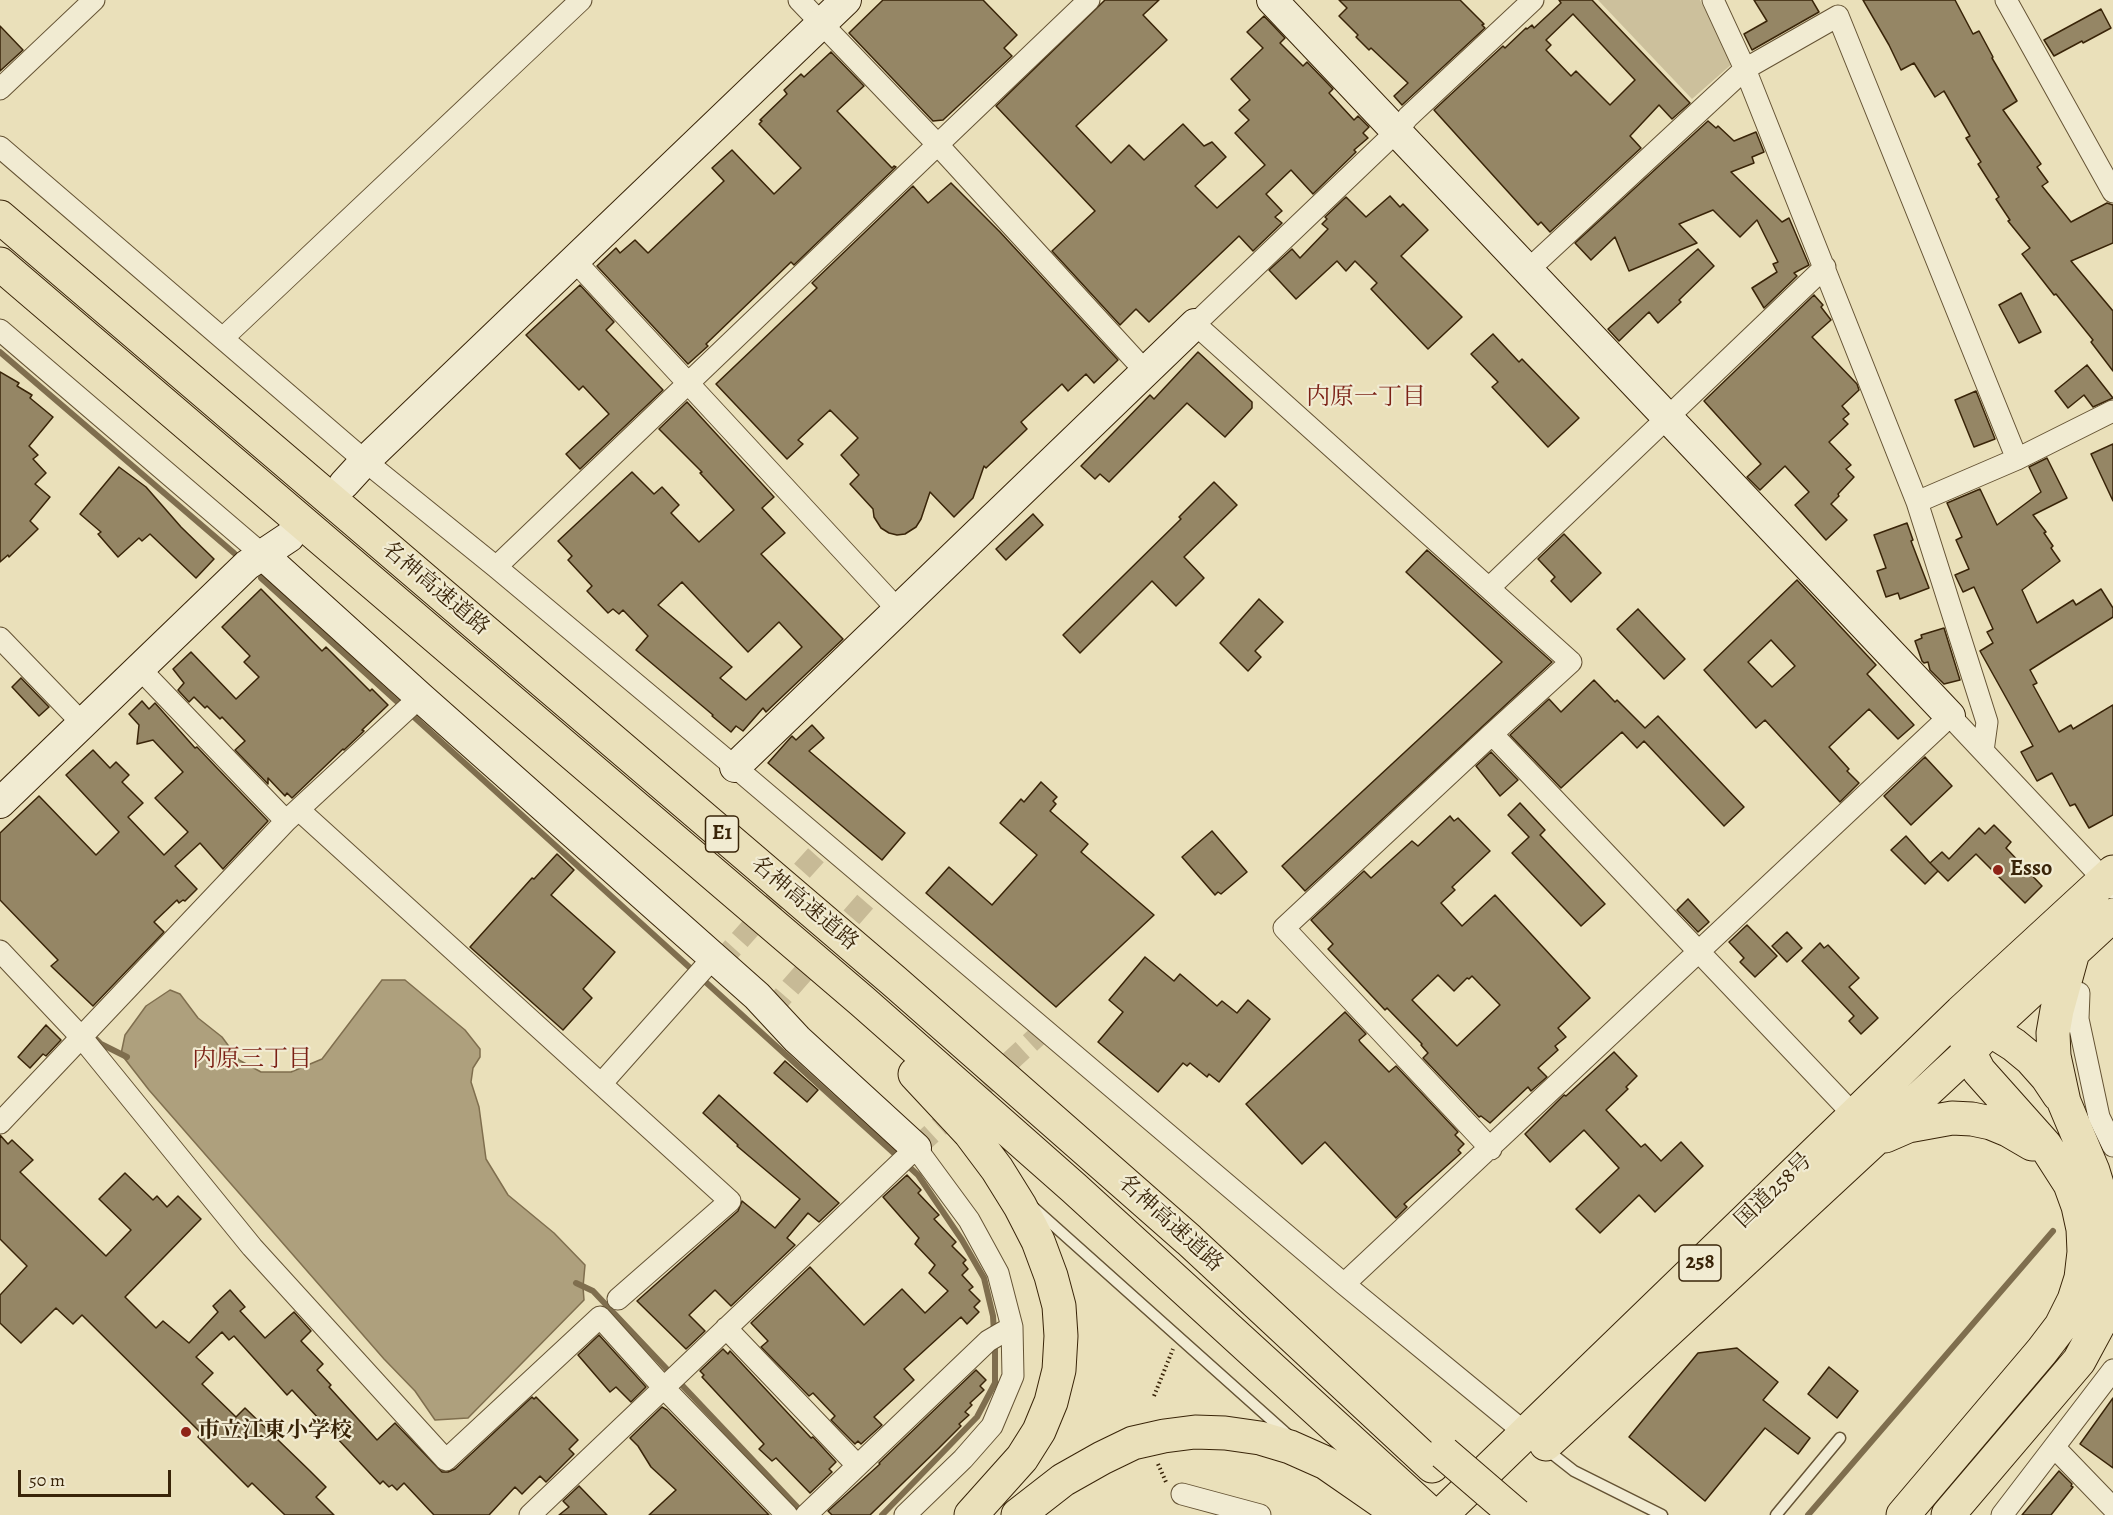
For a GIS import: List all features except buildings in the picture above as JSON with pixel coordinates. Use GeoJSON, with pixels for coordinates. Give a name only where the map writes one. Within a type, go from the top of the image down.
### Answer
{"type":"FeatureCollection","features":[{"type":"Feature","properties":{"kind":"highway","name":"名神高速道路"},"geometry":{"type":"LineString","coordinates":[[0,217],[885,973],[1438,1459],[1485,1515]]}},
{"type":"Feature","properties":{"kind":"highway","name":"名神高速道路"},"geometry":{"type":"LineString","coordinates":[[0,264],[862,1001],[1074,1188],[1400,1504],[1432,1515]]}},
{"type":"Feature","properties":{"kind":"highway"},"geometry":{"type":"LineString","coordinates":[[405,609],[469,676],[769,937],[875,1035],[942,1101],[997,1168],[1038,1241],[1051,1276],[1059,1306],[1061,1336],[1059,1370],[1051,1402],[1039,1431],[1022,1458],[971,1515]]}},
{"type":"Feature","properties":{"kind":"highway","name":"国道258号"},"geometry":{"type":"LineString","coordinates":[[1470,1515],[1534,1440],[1854,1115],[1961,1012],[2110,880]]}},
{"type":"Feature","properties":{"kind":"highway","name":"国道258号"},"geometry":{"type":"LineString","coordinates":[[1441,1515],[1534,1440],[1869,1144],[2113,915]]}},
{"type":"Feature","properties":{"kind":"highway"},"geometry":{"type":"LineString","coordinates":[[1948,1515],[2079,1361],[2100,1322],[2108,1279],[2106,1224],[2093,1171],[2064,1102],[2057,1077],[2053,1033],[2062,988],[2074,951]]}},
{"type":"Feature","properties":{"kind":"highway"},"geometry":{"type":"LineString","coordinates":[[1904,1515],[2061,1326],[2074,1300],[2081,1278],[2084,1252],[2083,1229],[2078,1206],[2059,1165],[2045,1145],[1984,1078],[1979,1040],[1961,1012]]}},
{"type":"Feature","properties":{"kind":"highway"},"geometry":{"type":"LineString","coordinates":[[1979,1040],[2031,1059],[2048,1077],[2064,1102]]}},
{"type":"Feature","properties":{"kind":"highway"},"geometry":{"type":"LineString","coordinates":[[1869,1144],[1908,1126],[1952,1118],[1972,1119],[1991,1123],[2024,1138],[2059,1165]]}},
{"type":"Feature","properties":{"kind":"highway"},"geometry":{"type":"LineString","coordinates":[[1018,1515],[1063,1480],[1133,1443],[1195,1432],[1215,1432],[1260,1438],[1290,1447],[1400,1504]]}},
{"type":"Feature","properties":{"kind":"highway"},"geometry":{"type":"LineString","coordinates":[[1438,1459],[1516,1515]]}},
{"type":"Feature","properties":{"kind":"street"},"geometry":{"type":"LineString","coordinates":[[0,89],[94,0]]}},
{"type":"Feature","properties":{"kind":"street"},"geometry":{"type":"LineString","coordinates":[[223,338],[581,0]]}},
{"type":"Feature","properties":{"kind":"street"},"geometry":{"type":"LineString","coordinates":[[799,0],[938,145],[1146,372]]}},
{"type":"Feature","properties":{"kind":"street"},"geometry":{"type":"LineString","coordinates":[[344,484],[365,461],[846,0]]}},
{"type":"Feature","properties":{"kind":"street"},"geometry":{"type":"LineString","coordinates":[[496,567],[1089,0]]}},
{"type":"Feature","properties":{"kind":"street"},"geometry":{"type":"LineString","coordinates":[[1272,0],[1983,751],[2110,880]]}},
{"type":"Feature","properties":{"kind":"street"},"geometry":{"type":"LineString","coordinates":[[735,767],[1397,131],[1408,117],[1533,0]]}},
{"type":"Feature","properties":{"kind":"street"},"geometry":{"type":"LineString","coordinates":[[1713,0],[1745,69],[1917,502],[1987,722],[1983,751]]}},
{"type":"Feature","properties":{"kind":"street"},"geometry":{"type":"LineString","coordinates":[[2007,0],[2113,192]]}},
{"type":"Feature","properties":{"kind":"street"},"geometry":{"type":"LineString","coordinates":[[1528,270],[1745,69],[1838,16],[2017,459]]}},
{"type":"Feature","properties":{"kind":"street"},"geometry":{"type":"LineString","coordinates":[[0,147],[365,461],[496,567],[735,767],[1344,1284],[1534,1440]]}},
{"type":"Feature","properties":{"kind":"street"},"geometry":{"type":"LineString","coordinates":[[574,260],[899,611]]}},
{"type":"Feature","properties":{"kind":"street"},"geometry":{"type":"LineString","coordinates":[[1489,588],[1825,267]]}},
{"type":"Feature","properties":{"kind":"street"},"geometry":{"type":"LineString","coordinates":[[1196,324],[1571,662],[1284,928],[1491,1149]]}},
{"type":"Feature","properties":{"kind":"street"},"geometry":{"type":"LineString","coordinates":[[0,330],[262,555],[411,706],[703,969],[758,996],[969,1220],[998,1273],[1001,1334],[1013,1376],[992,1426],[963,1459],[905,1515]]}},
{"type":"Feature","properties":{"kind":"street"},"geometry":{"type":"LineString","coordinates":[[1917,502],[2017,459],[2113,411]]}},
{"type":"Feature","properties":{"kind":"street"},"geometry":{"type":"LineString","coordinates":[[0,803],[247,565],[289,537]]}},
{"type":"Feature","properties":{"kind":"street"},"geometry":{"type":"LineString","coordinates":[[0,638],[83,724]]}},
{"type":"Feature","properties":{"kind":"street"},"geometry":{"type":"LineString","coordinates":[[140,669],[293,816],[601,1084],[730,1201],[618,1299]]}},
{"type":"Feature","properties":{"kind":"street"},"geometry":{"type":"LineString","coordinates":[[0,1123],[293,816],[411,706]]}},
{"type":"Feature","properties":{"kind":"street"},"geometry":{"type":"LineString","coordinates":[[1344,1284],[1491,1149],[1950,716]]}},
{"type":"Feature","properties":{"kind":"street"},"geometry":{"type":"LineString","coordinates":[[1492,734],[1854,1115]]}},
{"type":"Feature","properties":{"kind":"street"},"geometry":{"type":"LineString","coordinates":[[0,951],[86,1033],[252,1247],[446,1461],[600,1317],[671,1380],[787,1515]]}},
{"type":"Feature","properties":{"kind":"street"},"geometry":{"type":"LineString","coordinates":[[601,1084],[703,969]]}},
{"type":"Feature","properties":{"kind":"street"},"geometry":{"type":"LineString","coordinates":[[2079,993],[2078,1019],[2099,1117],[2113,1146]]}},
{"type":"Feature","properties":{"kind":"street"},"geometry":{"type":"LineString","coordinates":[[530,1515],[907,1156]]}},
{"type":"Feature","properties":{"kind":"street"},"geometry":{"type":"LineString","coordinates":[[726,1328],[857,1465]]}},
{"type":"Feature","properties":{"kind":"street"},"geometry":{"type":"LineString","coordinates":[[809,1512],[857,1465],[1001,1334]]}},
{"type":"Feature","properties":{"kind":"street"},"geometry":{"type":"LineString","coordinates":[[2002,1515],[2113,1370]]}},
{"type":"Feature","properties":{"kind":"street"},"geometry":{"type":"LineString","coordinates":[[2055,1448],[2113,1508]]}},
{"type":"Feature","properties":{"kind":"street"},"geometry":{"type":"LineString","coordinates":[[1182,1494],[1260,1515]]}},
{"type":"Feature","properties":{"kind":"lane"},"geometry":{"type":"LineString","coordinates":[[997,1168],[1023,1197],[1276,1425],[1326,1464]]}},
{"type":"Feature","properties":{"kind":"lane"},"geometry":{"type":"LineString","coordinates":[[1776,1515],[1840,1438]]}},
{"type":"Feature","properties":{"kind":"lane"},"geometry":{"type":"LineString","coordinates":[[1534,1440],[1574,1472],[1662,1515]]}},
{"type":"Feature","properties":{"kind":"path"},"geometry":{"type":"LineString","coordinates":[[1154,1396],[1174,1346],[1169,1341]]}},
{"type":"Feature","properties":{"kind":"path"},"geometry":{"type":"LineString","coordinates":[[1155,1455],[1165,1481],[1182,1494]]}},
{"type":"Feature","properties":{"kind":"shaded area"},"geometry":{"type":"Polygon","coordinates":[[[1598,0],[1700,0],[1733,63],[1692,99],[1598,0]]]}},
{"type":"Feature","properties":{"kind":"shaded area"},"geometry":{"type":"Polygon","coordinates":[[[382,980],[405,980],[465,1030],[480,1049],[480,1057],[473,1068],[471,1082],[479,1107],[486,1159],[508,1195],[554,1233],[585,1265],[584,1300],[468,1418],[435,1420],[415,1391],[384,1359],[149,1090],[121,1054],[125,1035],[146,1006],[170,990],[180,994],[198,1018],[222,1037],[239,1060],[261,1072],[291,1072],[322,1059],[382,980]]]}},
{"type":"Feature","properties":{"kind":"waterway"},"geometry":{"type":"LineString","coordinates":[[0,352],[234,553]]}},
{"type":"Feature","properties":{"kind":"waterway"},"geometry":{"type":"LineString","coordinates":[[261,578],[918,1175],[962,1240],[984,1278],[993,1316],[994,1332]]}},
{"type":"Feature","properties":{"kind":"waterway"},"geometry":{"type":"LineString","coordinates":[[91,1034],[101,1044],[127,1057]]}},
{"type":"Feature","properties":{"kind":"waterway"},"geometry":{"type":"LineString","coordinates":[[1808,1515],[2053,1231]]}},
{"type":"Feature","properties":{"kind":"waterway"},"geometry":{"type":"LineString","coordinates":[[576,1283],[593,1291],[802,1512]]}},
{"type":"Feature","properties":{"kind":"waterway"},"geometry":{"type":"LineString","coordinates":[[882,1515],[977,1417],[995,1383],[995,1342]]}},
{"type":"Feature","properties":{"kind":"tunnel"},"geometry":{"type":"LineString","coordinates":[[719,963],[826,844]]}},
{"type":"Feature","properties":{"kind":"tunnel"},"geometry":{"type":"LineString","coordinates":[[770,1011],[877,888]]}},
{"type":"Feature","properties":{"kind":"tunnel"},"geometry":{"type":"LineString","coordinates":[[916,1148],[1044,1030]]}},
{"type":"Feature","properties":{"kind":"place","name":"Esso"},"geometry":{"type":"Point","coordinates":[1998,870]}},
{"type":"Feature","properties":{"kind":"place","name":"市立江東小学校"},"geometry":{"type":"Point","coordinates":[186,1432]}},
{"type":"Feature","properties":{"kind":"district","name":"内原一丁目"},"geometry":{"type":"Point","coordinates":[1366,398]}},
{"type":"Feature","properties":{"kind":"district","name":"内原三丁目"},"geometry":{"type":"Point","coordinates":[252,1060]}}]}
